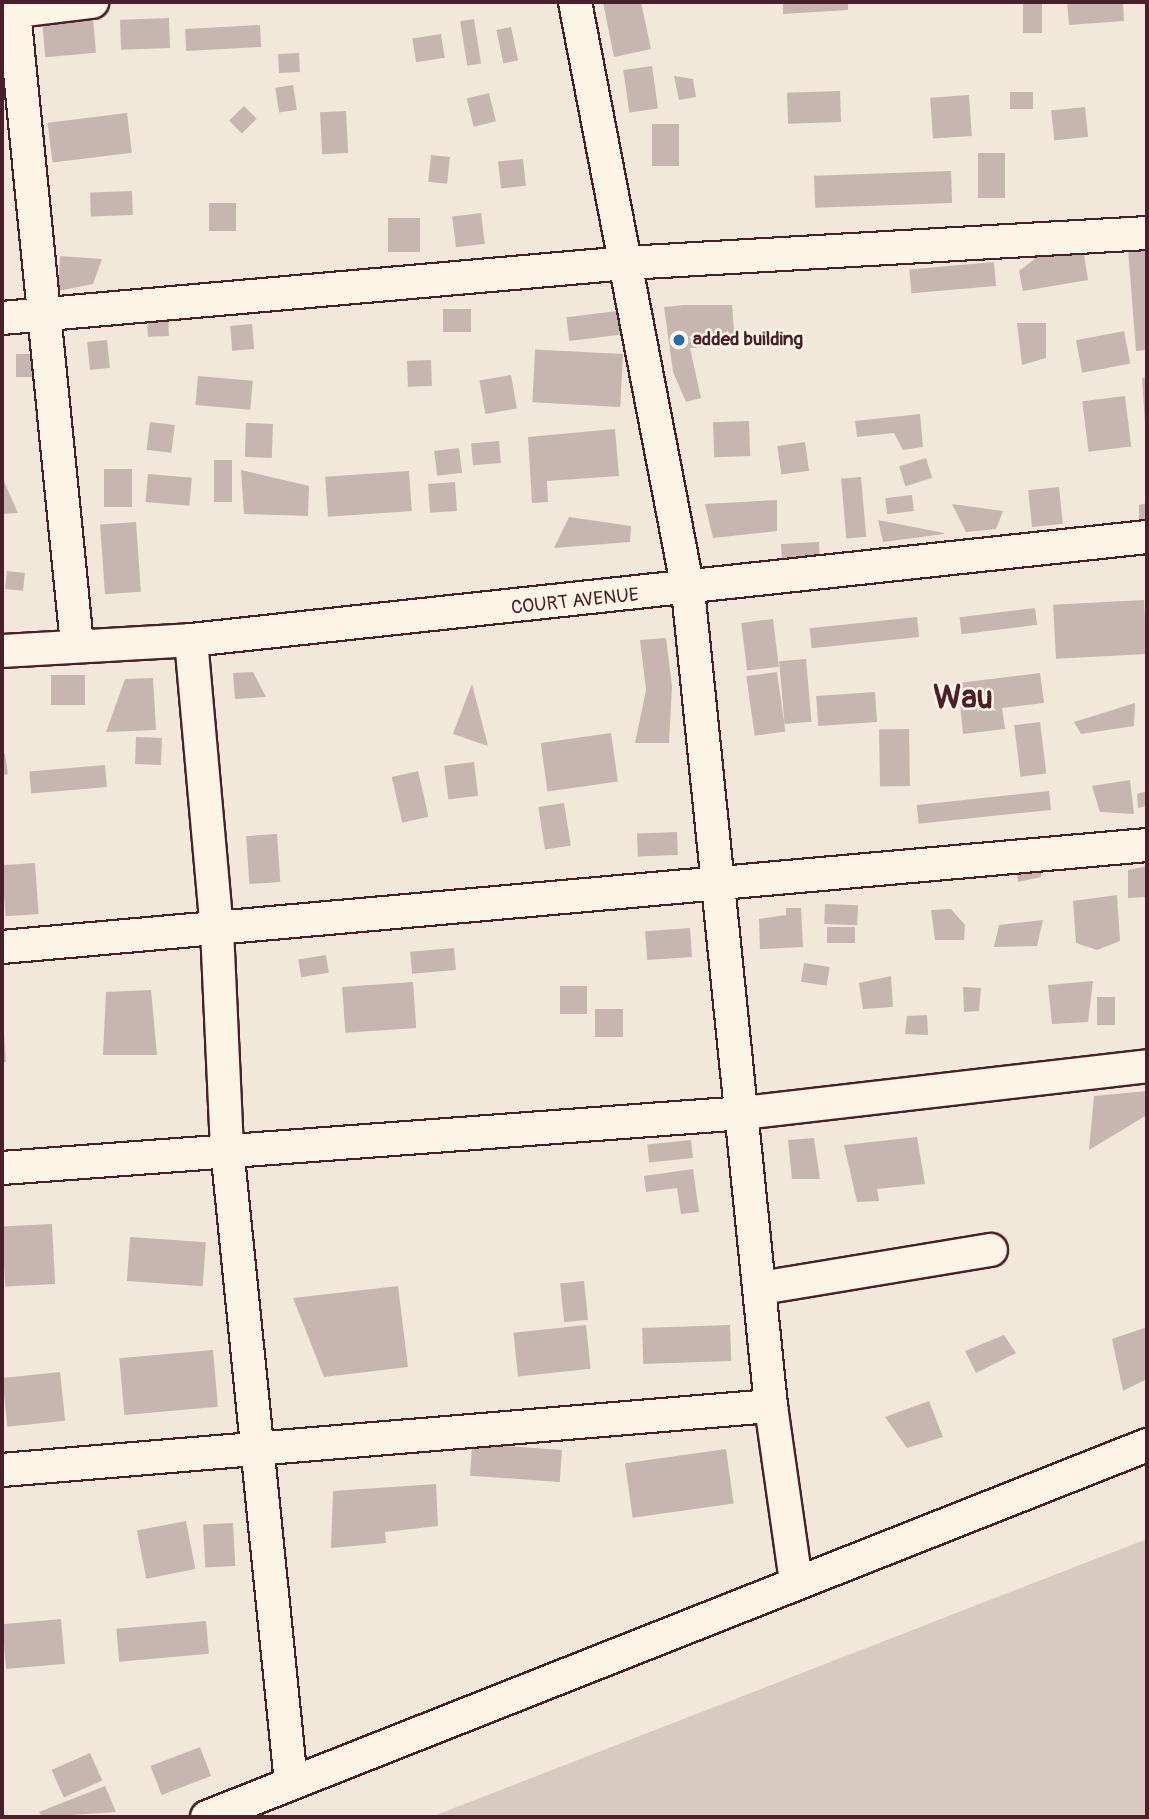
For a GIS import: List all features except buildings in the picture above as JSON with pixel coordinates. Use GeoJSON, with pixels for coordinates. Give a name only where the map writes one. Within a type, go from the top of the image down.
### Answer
{"type":"FeatureCollection","features":[{"type":"Feature","properties":{"kind":"street"},"geometry":{"type":"LineString","coordinates":[[77,644],[45,314],[8,12],[92,2]]}},
{"type":"Feature","properties":{"kind":"street"},"geometry":{"type":"LineString","coordinates":[[575,2],[688,590],[723,885],[771,1406],[796,1582]]}},
{"type":"Feature","properties":{"kind":"street"},"geometry":{"type":"LineString","coordinates":[[2,318],[627,263],[1147,233]]}},
{"type":"Feature","properties":{"kind":"street","name":"COURT AVENUE"},"geometry":{"type":"LineString","coordinates":[[2,651],[77,644],[191,640],[688,590],[1147,537]]}},
{"type":"Feature","properties":{"kind":"street"},"geometry":{"type":"LineString","coordinates":[[191,640],[217,929],[227,1148],[261,1449],[291,1783]]}},
{"type":"Feature","properties":{"kind":"street"},"geometry":{"type":"LineString","coordinates":[[2,947],[723,885],[1147,845]]}},
{"type":"Feature","properties":{"kind":"street"},"geometry":{"type":"LineString","coordinates":[[2,1168],[227,1148],[743,1113],[1147,1066]]}},
{"type":"Feature","properties":{"kind":"street"},"geometry":{"type":"LineString","coordinates":[[761,1288],[991,1250]]}},
{"type":"Feature","properties":{"kind":"street"},"geometry":{"type":"LineString","coordinates":[[2,1470],[771,1406]]}},
{"type":"Feature","properties":{"kind":"street"},"geometry":{"type":"LineString","coordinates":[[206,1817],[1147,1445]]}},
{"type":"Feature","properties":{"kind":"shaded area"},"geometry":{"type":"Polygon","coordinates":[[[1147,1539],[1147,1817],[431,1817],[1147,1539]]]}},
{"type":"Feature","properties":{"kind":"place","name":"added building"},"geometry":{"type":"Point","coordinates":[679,340]}},
{"type":"Feature","properties":{"kind":"district","name":"Wau"},"geometry":{"type":"Point","coordinates":[963,698]}}]}
